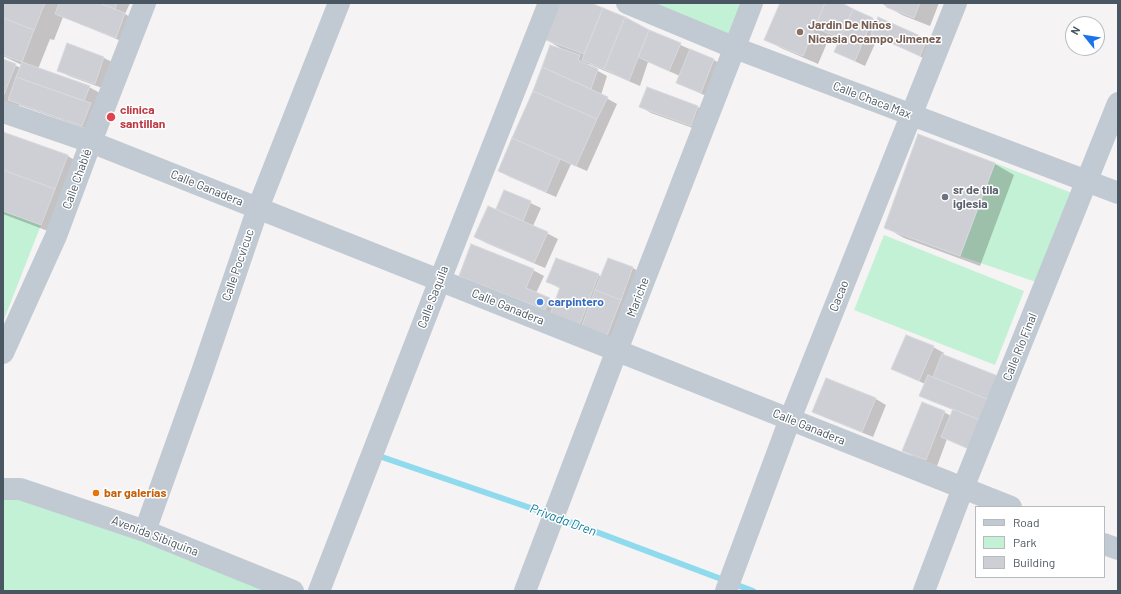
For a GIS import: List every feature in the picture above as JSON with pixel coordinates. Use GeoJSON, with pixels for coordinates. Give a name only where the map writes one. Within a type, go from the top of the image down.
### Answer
{"type":"FeatureCollection","features":[{"type":"Feature","properties":{"kind":"street","name":"Calle Chablé"},"geometry":{"type":"LineString","coordinates":[[3,353],[56,236],[145,3]]}},
{"type":"Feature","properties":{"kind":"street","name":"Calle Pocvicuc"},"geometry":{"type":"LineString","coordinates":[[145,531],[205,364],[258,208],[339,3]]}},
{"type":"Feature","properties":{"kind":"street","name":"Calle Saquila"},"geometry":{"type":"LineString","coordinates":[[319,591],[550,3]]}},
{"type":"Feature","properties":{"kind":"street","name":"Calle Chaca Max"},"geometry":{"type":"LineString","coordinates":[[627,3],[735,48],[911,116],[1118,193]]}},
{"type":"Feature","properties":{"kind":"street","name":"Mariche"},"geometry":{"type":"LineString","coordinates":[[525,591],[752,3]]}},
{"type":"Feature","properties":{"kind":"street","name":"Cacao"},"geometry":{"type":"LineString","coordinates":[[726,591],[790,419],[956,3]]}},
{"type":"Feature","properties":{"kind":"street","name":"Calle Río Final"},"geometry":{"type":"LineString","coordinates":[[924,591],[1118,103]]}},
{"type":"Feature","properties":{"kind":"street","name":"Calle Ganadera"},"geometry":{"type":"LineString","coordinates":[[3,112],[91,142],[1009,506]]}},
{"type":"Feature","properties":{"kind":"street","name":"Avenida Sibiquina"},"geometry":{"type":"LineString","coordinates":[[7,487],[20,489],[145,531],[293,591]]}},
{"type":"Feature","properties":{"kind":"street"},"geometry":{"type":"LineString","coordinates":[[1105,544],[1118,550]]}},
{"type":"Feature","properties":{"kind":"green space"},"geometry":{"type":"Polygon","coordinates":[[[650,3],[742,3],[730,36],[650,3]]]}},
{"type":"Feature","properties":{"kind":"green space"},"geometry":{"type":"Polygon","coordinates":[[[995,163],[1072,193],[1039,283],[960,256],[995,163]]]}},
{"type":"Feature","properties":{"kind":"green space"},"geometry":{"type":"Polygon","coordinates":[[[3,211],[41,225],[3,322],[3,211]]]}},
{"type":"Feature","properties":{"kind":"green space"},"geometry":{"type":"Polygon","coordinates":[[[884,235],[1024,291],[995,365],[854,310],[884,235]]]}},
{"type":"Feature","properties":{"kind":"green space"},"geometry":{"type":"Polygon","coordinates":[[[3,492],[40,498],[276,591],[3,591],[3,492]]]}},
{"type":"Feature","properties":{"kind":"building"},"geometry":{"type":"Polygon","coordinates":[[[3,3],[45,3],[34,30],[3,18],[3,3]]]}},
{"type":"Feature","properties":{"kind":"building"},"geometry":{"type":"Polygon","coordinates":[[[59,3],[99,3],[125,13],[116,38],[55,14],[59,3]]]}},
{"type":"Feature","properties":{"kind":"building"},"geometry":{"type":"Polygon","coordinates":[[[99,3],[117,3],[115,9],[99,3]]]}},
{"type":"Feature","properties":{"kind":"building"},"geometry":{"type":"Polygon","coordinates":[[[559,3],[591,3],[603,8],[584,54],[546,40],[559,3]]]}},
{"type":"Feature","properties":{"kind":"building"},"geometry":{"type":"Polygon","coordinates":[[[780,3],[825,3],[803,56],[764,40],[780,3]]]}},
{"type":"Feature","properties":{"kind":"building"},"geometry":{"type":"Polygon","coordinates":[[[825,3],[842,3],[853,9],[840,38],[815,28],[825,3]]]}},
{"type":"Feature","properties":{"kind":"building"},"geometry":{"type":"Polygon","coordinates":[[[887,3],[920,3],[914,18],[886,7],[887,3]]]}},
{"type":"Feature","properties":{"kind":"building"},"geometry":{"type":"Polygon","coordinates":[[[603,8],[625,17],[604,69],[582,60],[603,8]]]}},
{"type":"Feature","properties":{"kind":"building"},"geometry":{"type":"Polygon","coordinates":[[[853,9],[873,18],[855,61],[834,52],[853,9]]]}},
{"type":"Feature","properties":{"kind":"building"},"geometry":{"type":"Polygon","coordinates":[[[625,17],[649,30],[629,81],[604,69],[625,17]]]}},
{"type":"Feature","properties":{"kind":"building"},"geometry":{"type":"Polygon","coordinates":[[[878,17],[927,39],[920,56],[871,34],[878,17]]]}},
{"type":"Feature","properties":{"kind":"building"},"geometry":{"type":"Polygon","coordinates":[[[3,18],[34,30],[22,62],[3,55],[3,18]]]}},
{"type":"Feature","properties":{"kind":"building"},"geometry":{"type":"Polygon","coordinates":[[[649,30],[681,43],[669,71],[638,57],[649,30]]]}},
{"type":"Feature","properties":{"kind":"building"},"geometry":{"type":"Polygon","coordinates":[[[67,43],[104,57],[95,84],[57,71],[67,43]]]}},
{"type":"Feature","properties":{"kind":"building"},"geometry":{"type":"Polygon","coordinates":[[[550,45],[580,55],[578,60],[598,69],[591,89],[542,67],[550,45]]]}},
{"type":"Feature","properties":{"kind":"building"},"geometry":{"type":"Polygon","coordinates":[[[690,49],[714,59],[701,93],[676,83],[690,49]]]}},
{"type":"Feature","properties":{"kind":"building"},"geometry":{"type":"Polygon","coordinates":[[[3,59],[16,64],[3,97],[3,59]]]}},
{"type":"Feature","properties":{"kind":"building"},"geometry":{"type":"Polygon","coordinates":[[[22,62],[90,86],[84,101],[16,77],[22,62]]]}},
{"type":"Feature","properties":{"kind":"building"},"geometry":{"type":"Polygon","coordinates":[[[542,67],[608,97],[597,119],[533,91],[542,67]]]}},
{"type":"Feature","properties":{"kind":"building"},"geometry":{"type":"Polygon","coordinates":[[[16,77],[91,103],[82,126],[8,100],[16,77]]]}},
{"type":"Feature","properties":{"kind":"building"},"geometry":{"type":"Polygon","coordinates":[[[647,87],[698,106],[691,126],[639,107],[647,87]]]}},
{"type":"Feature","properties":{"kind":"building"},"geometry":{"type":"Polygon","coordinates":[[[533,91],[597,119],[576,166],[512,138],[533,91]]]}},
{"type":"Feature","properties":{"kind":"building"},"geometry":{"type":"Polygon","coordinates":[[[3,132],[68,155],[55,189],[3,170],[3,132]]]}},
{"type":"Feature","properties":{"kind":"building"},"geometry":{"type":"Polygon","coordinates":[[[918,134],[995,163],[960,256],[884,228],[918,134]]]}},
{"type":"Feature","properties":{"kind":"building"},"geometry":{"type":"Polygon","coordinates":[[[512,138],[560,159],[546,192],[498,171],[512,138]]]}},
{"type":"Feature","properties":{"kind":"building"},"geometry":{"type":"Polygon","coordinates":[[[3,170],[55,189],[41,225],[3,211],[3,170]]]}},
{"type":"Feature","properties":{"kind":"building"},"geometry":{"type":"Polygon","coordinates":[[[504,190],[531,201],[523,221],[496,209],[504,190]]]}},
{"type":"Feature","properties":{"kind":"building"},"geometry":{"type":"Polygon","coordinates":[[[488,206],[548,232],[534,263],[474,237],[488,206]]]}},
{"type":"Feature","properties":{"kind":"building"},"geometry":{"type":"Polygon","coordinates":[[[471,244],[534,269],[526,288],[550,298],[545,310],[459,276],[471,244]]]}},
{"type":"Feature","properties":{"kind":"building"},"geometry":{"type":"Polygon","coordinates":[[[556,258],[599,274],[579,326],[550,315],[560,287],[546,282],[556,258]]]}},
{"type":"Feature","properties":{"kind":"building"},"geometry":{"type":"Polygon","coordinates":[[[608,258],[633,267],[621,300],[595,290],[608,258]]]}},
{"type":"Feature","properties":{"kind":"building"},"geometry":{"type":"Polygon","coordinates":[[[595,290],[621,300],[606,338],[581,328],[595,290]]]}},
{"type":"Feature","properties":{"kind":"building"},"geometry":{"type":"Polygon","coordinates":[[[906,335],[934,346],[919,381],[891,369],[906,335]]]}},
{"type":"Feature","properties":{"kind":"building"},"geometry":{"type":"Polygon","coordinates":[[[942,354],[998,376],[989,400],[933,377],[942,354]]]}},
{"type":"Feature","properties":{"kind":"building"},"geometry":{"type":"Polygon","coordinates":[[[928,375],[989,400],[980,420],[919,396],[928,375]]]}},
{"type":"Feature","properties":{"kind":"building"},"geometry":{"type":"Polygon","coordinates":[[[826,378],[876,398],[862,432],[812,412],[826,378]]]}},
{"type":"Feature","properties":{"kind":"building"},"geometry":{"type":"Polygon","coordinates":[[[922,402],[945,411],[926,460],[902,451],[922,402]]]}},
{"type":"Feature","properties":{"kind":"building"},"geometry":{"type":"Polygon","coordinates":[[[953,409],[980,420],[969,449],[941,437],[953,409]]]}},
{"type":"Feature","properties":{"kind":"waterway","name":"Privada Dren"},"geometry":{"type":"LineString","coordinates":[[376,455],[554,516],[753,591]]}},
{"type":"Feature","properties":{"kind":"place","name":"Jardin De Niños Nicasia Ocampo Jimenez"},"geometry":{"type":"Point","coordinates":[800,32]}},
{"type":"Feature","properties":{"kind":"place","name":"clínica santillan"},"geometry":{"type":"Point","coordinates":[111,117]}},
{"type":"Feature","properties":{"kind":"place","name":"sr de tila iglesia"},"geometry":{"type":"Point","coordinates":[945,197]}},
{"type":"Feature","properties":{"kind":"place","name":"carpintero"},"geometry":{"type":"Point","coordinates":[540,302]}},
{"type":"Feature","properties":{"kind":"place","name":"bar galerías"},"geometry":{"type":"Point","coordinates":[96,493]}}]}
